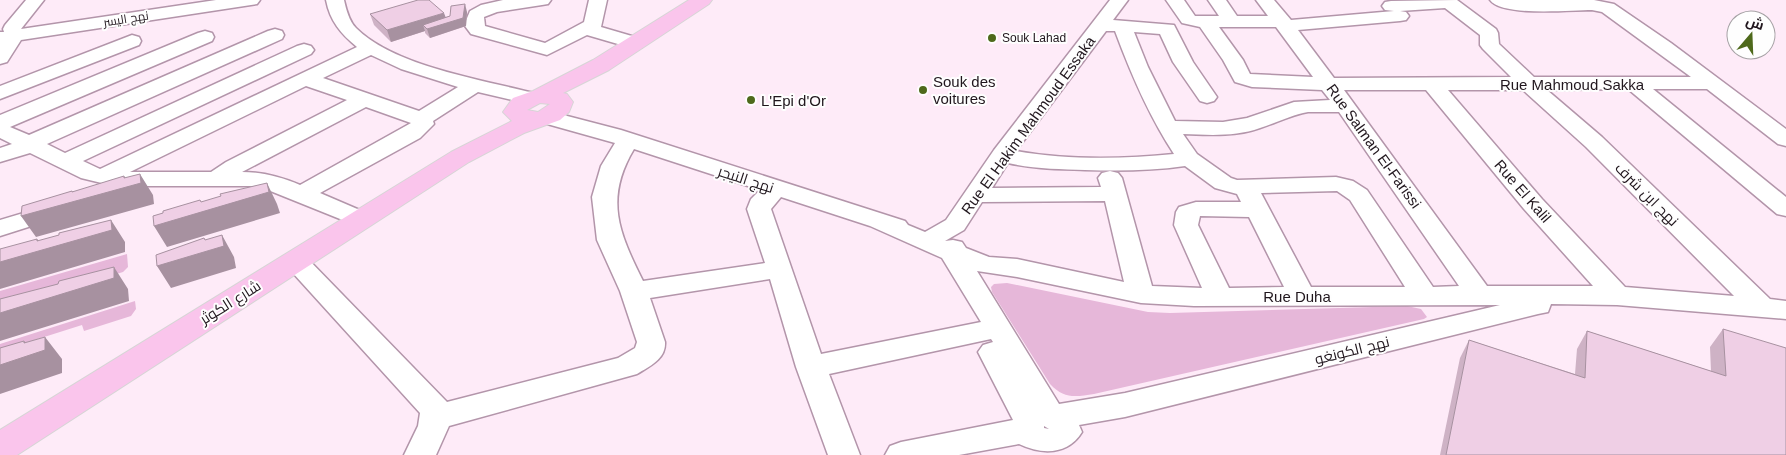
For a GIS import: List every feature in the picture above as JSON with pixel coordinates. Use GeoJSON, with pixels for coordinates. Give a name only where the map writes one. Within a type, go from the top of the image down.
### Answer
{"type":"FeatureCollection","features":[{"type":"Feature","properties":{"kind":"main road","name":"شارع الكوثر"},"geometry":{"type":"LineString","coordinates":[[0,448],[360,219],[460,157],[516,128],[539,107],[702,0]]}},
{"type":"Feature","properties":{"kind":"street"},"geometry":{"type":"LineString","coordinates":[[0,58],[7,37],[35,0]]}},
{"type":"Feature","properties":{"kind":"street","name":"نهج اليسر"},"geometry":{"type":"LineString","coordinates":[[7,37],[251,0]]}},
{"type":"Feature","properties":{"kind":"street","name":"نهج النيجر"},"geometry":{"type":"LineString","coordinates":[[335,0],[340,16],[350,32],[370,48],[391,59],[480,86],[620,138],[880,222],[946,240]]}},
{"type":"Feature","properties":{"kind":"street"},"geometry":{"type":"LineString","coordinates":[[542,0],[490,8],[482,11],[476,15],[474,26],[478,30],[547,49],[590,26],[598,0]]}},
{"type":"Feature","properties":{"kind":"street","name":"Rue El Hakim Mahmoud Essaka"},"geometry":{"type":"LineString","coordinates":[[946,240],[1002,155],[1112,25],[1119,0]]}},
{"type":"Feature","properties":{"kind":"street"},"geometry":{"type":"LineString","coordinates":[[1175,0],[1188,19],[1206,22],[1284,24],[1385,8],[1447,1]]}},
{"type":"Feature","properties":{"kind":"street"},"geometry":{"type":"LineString","coordinates":[[1217,0],[1232,22]]}},
{"type":"Feature","properties":{"kind":"street","name":"Rue Salman El-Farissi"},"geometry":{"type":"LineString","coordinates":[[1265,0],[1345,106],[1479,296]]}},
{"type":"Feature","properties":{"kind":"street"},"geometry":{"type":"LineString","coordinates":[[1358,0],[1385,8]]}},
{"type":"Feature","properties":{"kind":"street"},"geometry":{"type":"LineString","coordinates":[[1500,0],[1512,5],[1569,3],[1600,6],[1617,13],[1786,139]]}},
{"type":"Feature","properties":{"kind":"street","name":"نهج ابن شرف"},"geometry":{"type":"LineString","coordinates":[[1447,1],[1489,33],[1490,45],[1528,83],[1774,309]]}},
{"type":"Feature","properties":{"kind":"street","name":"Rue Mahmoud Sakka"},"geometry":{"type":"LineString","coordinates":[[1206,22],[1233,60],[1242,78],[1258,82],[1328,84],[1711,83]]}},
{"type":"Feature","properties":{"kind":"street"},"geometry":{"type":"LineString","coordinates":[[1112,25],[1167,29],[1183,62],[1207,96]]}},
{"type":"Feature","properties":{"kind":"street"},"geometry":{"type":"LineString","coordinates":[[1112,25],[1141,75],[1167,127],[1189,159],[1228,186],[1336,184],[1352,190],[1359,196],[1425,296]]}},
{"type":"Feature","properties":{"kind":"street"},"geometry":{"type":"LineString","coordinates":[[590,26],[594,31],[635,43]]}},
{"type":"Feature","properties":{"kind":"street"},"geometry":{"type":"LineString","coordinates":[[0,155],[30,145],[275,34]]}},
{"type":"Feature","properties":{"kind":"street"},"geometry":{"type":"LineString","coordinates":[[0,123],[205,37]]}},
{"type":"Feature","properties":{"kind":"street"},"geometry":{"type":"LineString","coordinates":[[0,92],[132,40]]}},
{"type":"Feature","properties":{"kind":"street"},"geometry":{"type":"LineString","coordinates":[[101,177],[370,48]]}},
{"type":"Feature","properties":{"kind":"street"},"geometry":{"type":"LineString","coordinates":[[64,162],[304,50]]}},
{"type":"Feature","properties":{"kind":"street"},"geometry":{"type":"LineString","coordinates":[[305,79],[421,119],[480,86]]}},
{"type":"Feature","properties":{"kind":"street","name":"Rue El Kalil"},"geometry":{"type":"LineString","coordinates":[[1432,84],[1533,204],[1617,296]]}},
{"type":"Feature","properties":{"kind":"street"},"geometry":{"type":"LineString","coordinates":[[1634,84],[1786,209]]}},
{"type":"Feature","properties":{"kind":"street"},"geometry":{"type":"LineString","coordinates":[[216,179],[234,167],[364,100]]}},
{"type":"Feature","properties":{"kind":"street"},"geometry":{"type":"LineString","coordinates":[[1167,127],[1223,129],[1252,124],[1294,108],[1345,106]]}},
{"type":"Feature","properties":{"kind":"street"},"geometry":{"type":"LineString","coordinates":[[302,194],[412,133],[423,124],[421,119]]}},
{"type":"Feature","properties":{"kind":"street"},"geometry":{"type":"LineString","coordinates":[[0,130],[64,162],[101,177],[156,180],[258,179],[275,183],[360,219]]}},
{"type":"Feature","properties":{"kind":"street"},"geometry":{"type":"LineString","coordinates":[[437,417],[627,366],[645,356],[651,350],[651,342],[634,291],[610,240],[604,197],[620,138]]}},
{"type":"Feature","properties":{"kind":"street"},"geometry":{"type":"LineString","coordinates":[[1002,155],[1026,162],[1106,164],[1166,163],[1189,159]]}},
{"type":"Feature","properties":{"kind":"street"},"geometry":{"type":"LineString","coordinates":[[1106,164],[1141,294]]}},
{"type":"Feature","properties":{"kind":"street"},"geometry":{"type":"LineString","coordinates":[[0,228],[156,180]]}},
{"type":"Feature","properties":{"kind":"street"},"geometry":{"type":"LineString","coordinates":[[1248,187],[1249,196],[1275,241],[1302,296]]}},
{"type":"Feature","properties":{"kind":"street"},"geometry":{"type":"LineString","coordinates":[[776,188],[760,204],[759,210],[811,367],[844,455]]}},
{"type":"Feature","properties":{"kind":"street"},"geometry":{"type":"LineString","coordinates":[[975,195],[1115,194]]}},
{"type":"Feature","properties":{"kind":"street"},"geometry":{"type":"LineString","coordinates":[[1220,297],[1186,225],[1188,212],[1196,209],[1256,210]]}},
{"type":"Feature","properties":{"kind":"street"},"geometry":{"type":"LineString","coordinates":[[946,240],[975,288],[991,330]]}},
{"type":"Feature","properties":{"kind":"street"},"geometry":{"type":"LineString","coordinates":[[946,240],[991,330],[1049,433]]}},
{"type":"Feature","properties":{"kind":"street","name":"Rue Duha"},"geometry":{"type":"LineString","coordinates":[[946,240],[1007,268],[1141,294],[1220,297],[1579,295]]}},
{"type":"Feature","properties":{"kind":"street"},"geometry":{"type":"LineString","coordinates":[[295,261],[435,409],[437,417],[424,442],[420,455]]}},
{"type":"Feature","properties":{"kind":"street"},"geometry":{"type":"LineString","coordinates":[[975,288],[1007,268]]}},
{"type":"Feature","properties":{"kind":"street"},"geometry":{"type":"LineString","coordinates":[[634,291],[780,269]]}},
{"type":"Feature","properties":{"kind":"street"},"geometry":{"type":"LineString","coordinates":[[1579,295],[1617,296],[1774,309]]}},
{"type":"Feature","properties":{"kind":"street","name":"نهج الكونغو"},"geometry":{"type":"LineString","coordinates":[[901,455],[961,442],[1049,433],[1125,405],[1579,295]]}},
{"type":"Feature","properties":{"kind":"street"},"geometry":{"type":"LineString","coordinates":[[811,367],[991,330]]}},
{"type":"Feature","properties":{"kind":"shaded area"},"geometry":{"type":"Polygon","coordinates":[[[127,254],[128,267],[123,272],[26,302],[0,302],[0,291],[127,254]]]}},
{"type":"Feature","properties":{"kind":"shaded area"},"geometry":{"type":"Polygon","coordinates":[[[1007,283],[1148,312],[1170,313],[1407,306],[1421,309],[1427,317],[1094,394],[1070,396],[1055,389],[1050,384],[992,292],[991,287],[994,284],[1007,283]]]}},
{"type":"Feature","properties":{"kind":"shaded area"},"geometry":{"type":"Polygon","coordinates":[[[135,301],[136,309],[131,316],[84,331],[82,325],[0,351],[0,344],[135,301]]]}},
{"type":"Feature","properties":{"kind":"building"},"geometry":{"type":"Polygon","coordinates":[[[418,0],[429,0],[444,13],[387,30],[370,14],[418,0]]]}},
{"type":"Feature","properties":{"kind":"building"},"geometry":{"type":"Polygon","coordinates":[[[465,4],[463,18],[427,29],[423,25],[450,16],[451,6],[465,4]]]}},
{"type":"Feature","properties":{"kind":"building"},"geometry":{"type":"Polygon","coordinates":[[[140,174],[141,183],[21,216],[22,206],[124,176],[124,178],[140,174]]]}},
{"type":"Feature","properties":{"kind":"building"},"geometry":{"type":"Polygon","coordinates":[[[267,183],[269,192],[154,226],[153,216],[163,213],[163,211],[221,196],[220,194],[267,183]]]}},
{"type":"Feature","properties":{"kind":"building"},"geometry":{"type":"Polygon","coordinates":[[[111,220],[112,230],[0,262],[0,249],[37,239],[37,241],[59,235],[59,233],[111,220]]]}},
{"type":"Feature","properties":{"kind":"building"},"geometry":{"type":"Polygon","coordinates":[[[222,235],[224,246],[157,266],[156,255],[204,238],[205,240],[222,235]]]}},
{"type":"Feature","properties":{"kind":"building"},"geometry":{"type":"Polygon","coordinates":[[[114,267],[114,278],[0,313],[0,299],[114,267]]]}},
{"type":"Feature","properties":{"kind":"building"},"geometry":{"type":"Polygon","coordinates":[[[1723,329],[1786,348],[1786,455],[1446,455],[1469,340],[1585,378],[1587,331],[1726,376],[1723,329]]]}},
{"type":"Feature","properties":{"kind":"building"},"geometry":{"type":"Polygon","coordinates":[[[45,337],[45,350],[0,365],[0,348],[45,337]]]}},
{"type":"Feature","properties":{"kind":"place","name":"Souk Lahad"},"geometry":{"type":"Point","coordinates":[992,38]}},
{"type":"Feature","properties":{"kind":"place","name":"Souk des voitures"},"geometry":{"type":"Point","coordinates":[923,90]}},
{"type":"Feature","properties":{"kind":"place","name":"L'Epi d'Or"},"geometry":{"type":"Point","coordinates":[751,100]}}]}
